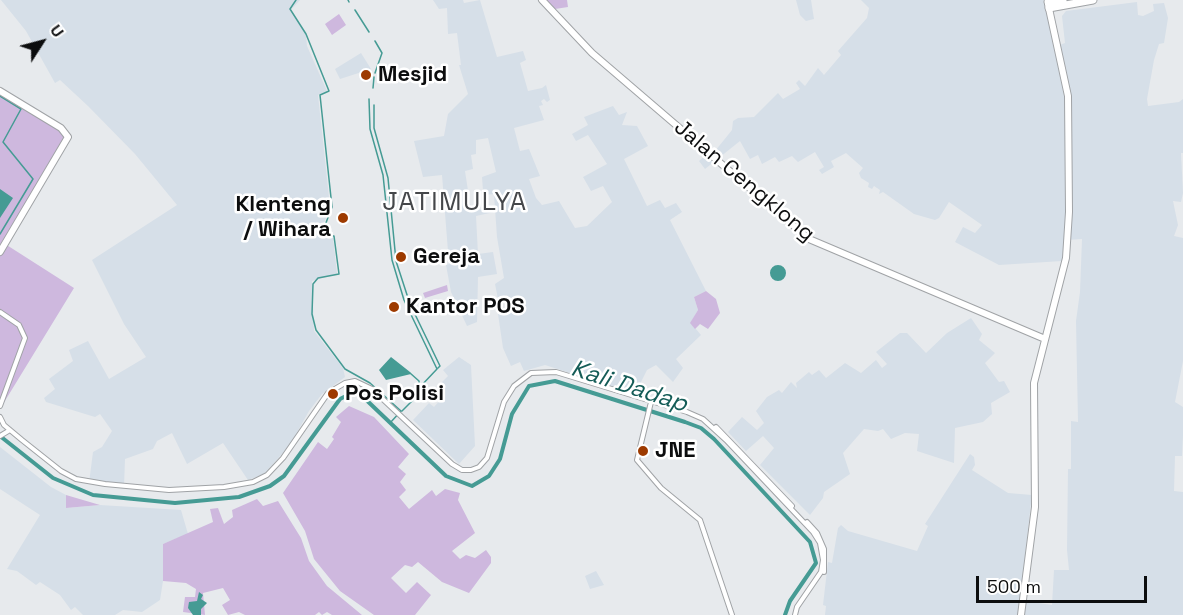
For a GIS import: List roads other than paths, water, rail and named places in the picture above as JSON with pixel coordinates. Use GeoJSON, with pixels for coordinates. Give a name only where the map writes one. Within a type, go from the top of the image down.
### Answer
{"type":"FeatureCollection","features":[{"type":"Feature","properties":{"kind":"highway"},"geometry":{"type":"LineString","coordinates":[[1048,3],[1063,0]]}},
{"type":"Feature","properties":{"kind":"highway"},"geometry":{"type":"LineString","coordinates":[[1048,3],[1093,0]]}},
{"type":"Feature","properties":{"kind":"main road","name":"Jalan Cengklong"},"geometry":{"type":"LineString","coordinates":[[542,0],[583,45],[809,239],[1045,339]]}},
{"type":"Feature","properties":{"kind":"main road"},"geometry":{"type":"LineString","coordinates":[[1021,615],[1035,507],[1033,392],[1066,258],[1070,206],[1068,96],[1048,3]]}},
{"type":"Feature","properties":{"kind":"main road"},"geometry":{"type":"LineString","coordinates":[[0,90],[61,128],[68,137],[0,252]]}},
{"type":"Feature","properties":{"kind":"street"},"geometry":{"type":"LineString","coordinates":[[0,312],[19,325],[24,338],[0,406]]}},
{"type":"Feature","properties":{"kind":"street"},"geometry":{"type":"LineString","coordinates":[[0,419],[10,430],[61,471],[83,481],[170,490],[224,487],[253,482],[271,472],[294,443],[323,399],[342,384],[351,381],[365,385],[455,466],[471,470],[483,463],[507,396],[516,383],[531,373],[556,372],[651,402],[698,414],[728,438],[817,532],[825,549],[825,567],[820,579],[799,607],[796,615]]}},
{"type":"Feature","properties":{"kind":"street"},"geometry":{"type":"LineString","coordinates":[[651,402],[637,460],[661,488],[700,520],[732,615]]}},
{"type":"Feature","properties":{"kind":"street"},"geometry":{"type":"LineString","coordinates":[[2,435],[10,430]]}},
{"type":"Feature","properties":{"kind":"water"},"geometry":{"type":"Polygon","coordinates":[[[0,189],[13,198],[0,218],[0,189]]]}},
{"type":"Feature","properties":{"kind":"water"},"geometry":{"type":"Polygon","coordinates":[[[778,265],[786,273],[778,281],[770,273],[778,265]]]}},
{"type":"Feature","properties":{"kind":"water"},"geometry":{"type":"Polygon","coordinates":[[[391,357],[411,374],[386,380],[379,370],[391,357]]]}},
{"type":"Feature","properties":{"kind":"water"},"geometry":{"type":"Polygon","coordinates":[[[199,592],[203,595],[201,599],[207,603],[201,609],[201,615],[193,615],[188,608],[189,602],[197,601],[199,592]]]}},
{"type":"Feature","properties":{"kind":"waterway"},"geometry":{"type":"LineString","coordinates":[[296,0],[290,9],[306,34],[329,91],[320,95],[332,207],[324,228],[326,236],[334,236],[339,274],[318,278],[313,284],[312,314],[316,330],[345,369],[370,383],[401,411],[390,423]]}},
{"type":"Feature","properties":{"kind":"waterway"},"geometry":{"type":"LineString","coordinates":[[355,10],[369,32]]}},
{"type":"Feature","properties":{"kind":"waterway"},"geometry":{"type":"LineString","coordinates":[[375,41],[382,53],[375,73]]}},
{"type":"Feature","properties":{"kind":"waterway"},"geometry":{"type":"LineString","coordinates":[[373,88],[374,77]]}},
{"type":"Feature","properties":{"kind":"waterway"},"geometry":{"type":"LineString","coordinates":[[0,96],[21,109],[3,142],[33,179],[0,234]]}},
{"type":"Feature","properties":{"kind":"waterway"},"geometry":{"type":"LineString","coordinates":[[369,99],[370,129],[383,175],[392,260],[404,300],[437,369],[419,388]]}},
{"type":"Feature","properties":{"kind":"waterway"},"geometry":{"type":"LineString","coordinates":[[374,105],[374,128],[388,178],[396,261],[410,304],[440,366],[438,368]]}},
{"type":"Feature","properties":{"kind":"waterway"},"geometry":{"type":"LineString","coordinates":[[402,411],[420,393],[419,381],[410,373]]}},
{"type":"Feature","properties":{"kind":"waterway","name":"Kali Dadap"},"geometry":{"type":"LineString","coordinates":[[0,436],[53,478],[93,495],[175,503],[239,497],[270,486],[284,476],[340,399],[352,393],[360,394],[446,476],[472,486],[489,476],[500,459],[512,414],[529,386],[555,381],[685,422],[701,428],[714,439],[810,542],[816,563],[790,601],[785,615]]}},
{"type":"Feature","properties":{"kind":"place","name":"Mesjid"},"geometry":{"type":"Point","coordinates":[366,75]}},
{"type":"Feature","properties":{"kind":"place","name":"Klenteng / Wihara"},"geometry":{"type":"Point","coordinates":[343,218]}},
{"type":"Feature","properties":{"kind":"place","name":"Gereja"},"geometry":{"type":"Point","coordinates":[401,257]}},
{"type":"Feature","properties":{"kind":"place","name":"Kantor POS"},"geometry":{"type":"Point","coordinates":[394,307]}},
{"type":"Feature","properties":{"kind":"place","name":"Pos Polisi"},"geometry":{"type":"Point","coordinates":[333,394]}},
{"type":"Feature","properties":{"kind":"place","name":"JNE"},"geometry":{"type":"Point","coordinates":[643,451]}},
{"type":"Feature","properties":{"kind":"district","name":"JATIMULYA"},"geometry":{"type":"Point","coordinates":[455,203]}}]}
